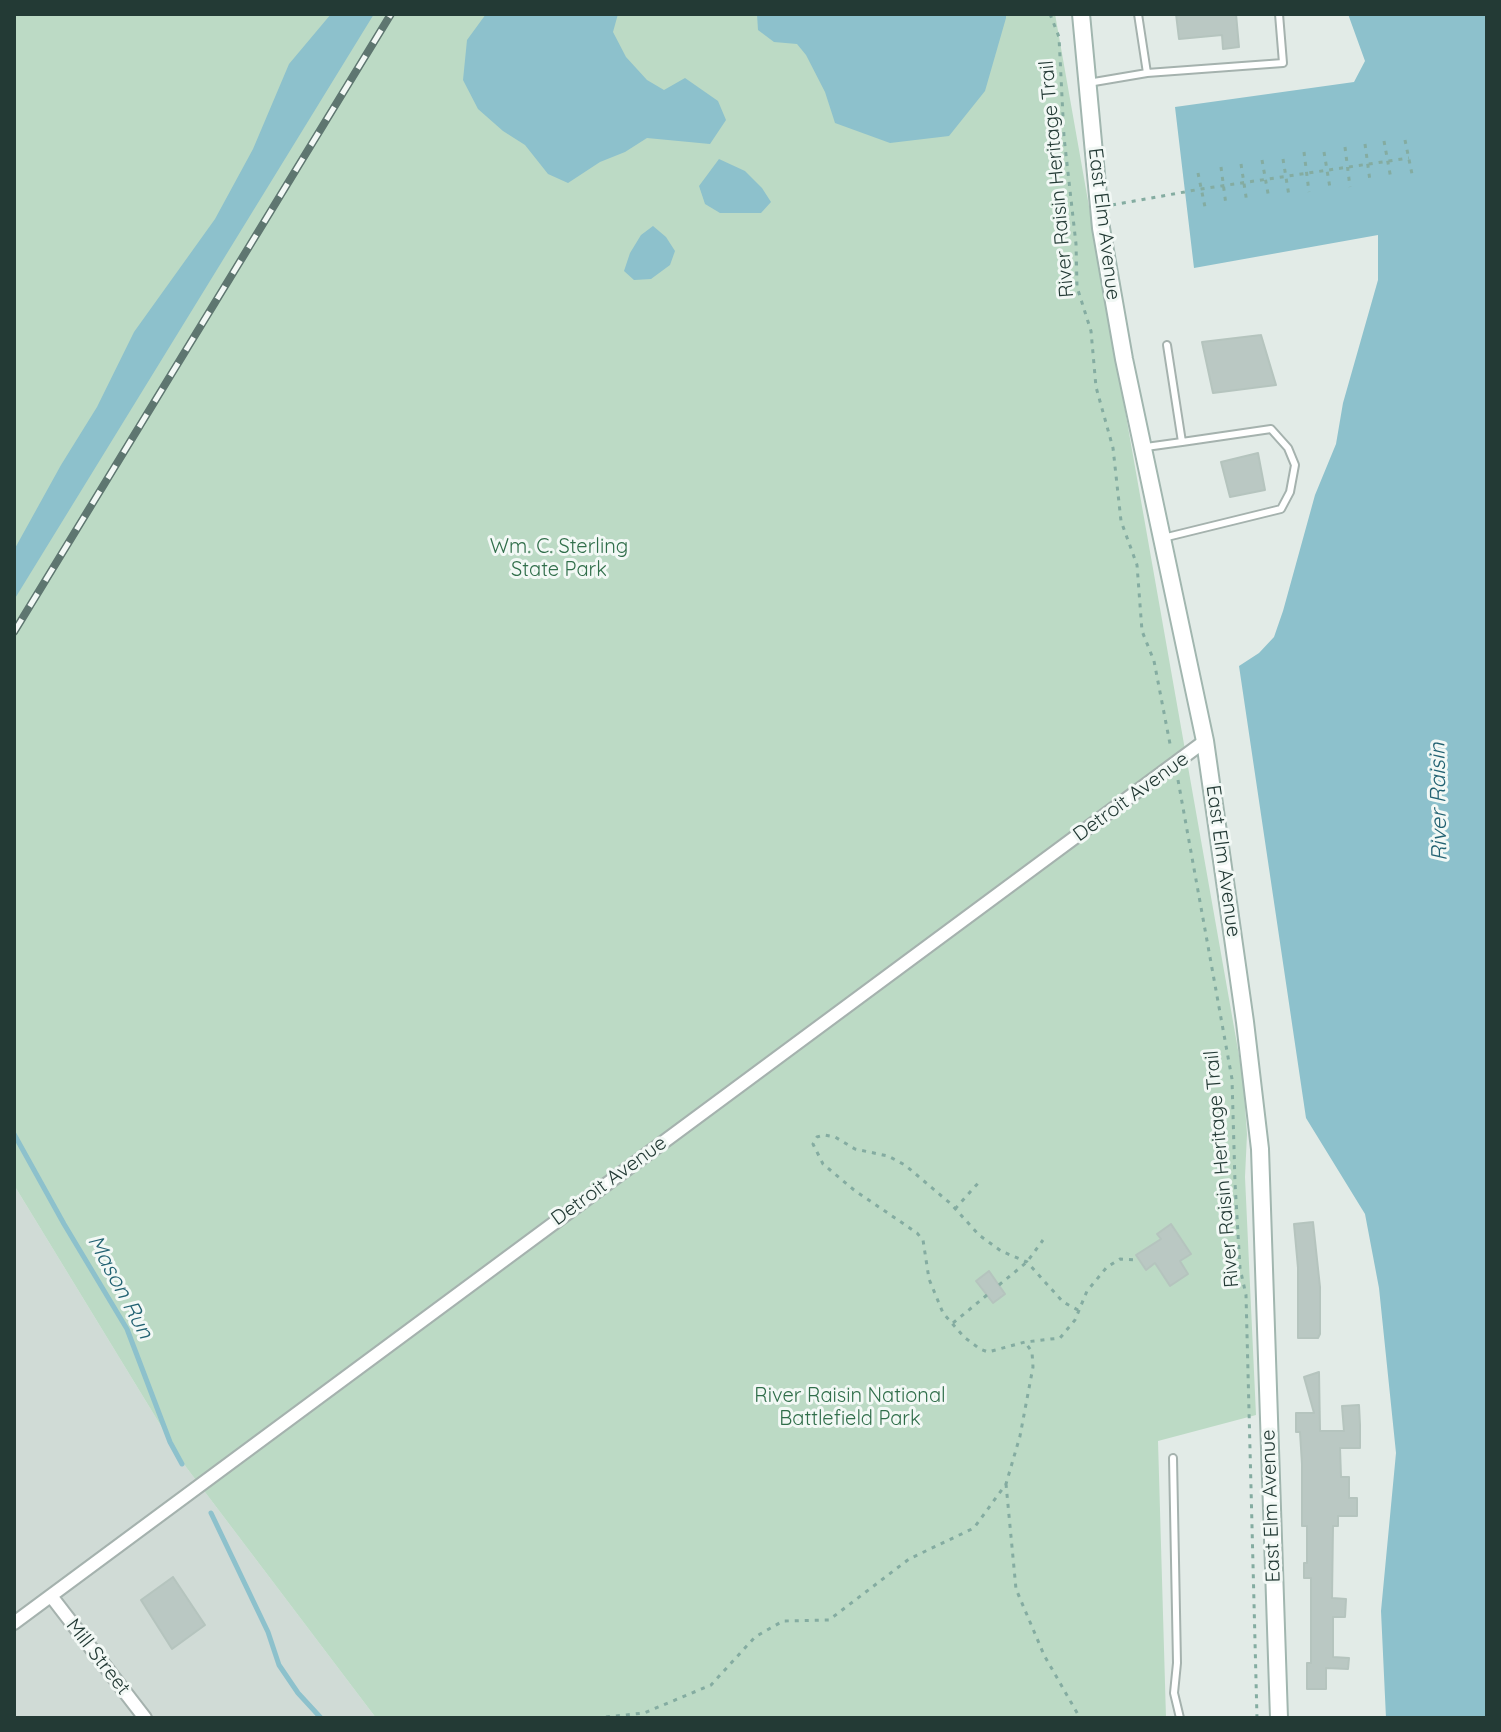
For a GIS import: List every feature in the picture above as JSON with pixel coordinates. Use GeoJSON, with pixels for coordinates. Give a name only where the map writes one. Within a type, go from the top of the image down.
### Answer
{"type":"FeatureCollection","features":[{"type":"Feature","properties":{"kind":"main road","name":"East Elm Avenue"},"geometry":{"type":"LineString","coordinates":[[1081,14],[1099,206],[1109,276],[1205,741],[1260,1149],[1279,1718]]}},
{"type":"Feature","properties":{"kind":"street","name":"Detroit Avenue"},"geometry":{"type":"LineString","coordinates":[[14,1623],[1205,741]]}},
{"type":"Feature","properties":{"kind":"street","name":"Mill Street"},"geometry":{"type":"LineString","coordinates":[[51,1596],[145,1718]]}},
{"type":"Feature","properties":{"kind":"lane"},"geometry":{"type":"LineString","coordinates":[[1138,14],[1147,73]]}},
{"type":"Feature","properties":{"kind":"lane"},"geometry":{"type":"LineString","coordinates":[[1088,83],[1147,73],[1283,63],[1279,14]]}},
{"type":"Feature","properties":{"kind":"lane"},"geometry":{"type":"LineString","coordinates":[[1167,345],[1182,442]]}},
{"type":"Feature","properties":{"kind":"lane"},"geometry":{"type":"LineString","coordinates":[[1142,447],[1271,429],[1288,448],[1295,465],[1290,492],[1281,509],[1162,538]]}},
{"type":"Feature","properties":{"kind":"lane"},"geometry":{"type":"LineString","coordinates":[[1173,1458],[1177,1663],[1174,1693],[1180,1718]]}},
{"type":"Feature","properties":{"kind":"path","name":"River Raisin Heritage Trail"},"geometry":{"type":"LineString","coordinates":[[1050,14],[1059,37],[1077,287],[1091,331],[1096,387],[1113,448],[1121,521],[1137,565],[1142,631],[1154,661],[1191,844],[1232,1079],[1240,1268],[1246,1295],[1257,1718]]}},
{"type":"Feature","properties":{"kind":"path"},"geometry":{"type":"LineString","coordinates":[[1405,140],[1413,179]]}},
{"type":"Feature","properties":{"kind":"path"},"geometry":{"type":"LineString","coordinates":[[1384,141],[1391,179]]}},
{"type":"Feature","properties":{"kind":"path"},"geometry":{"type":"LineString","coordinates":[[1365,144],[1370,181]]}},
{"type":"Feature","properties":{"kind":"path"},"geometry":{"type":"LineString","coordinates":[[1345,147],[1350,187]]}},
{"type":"Feature","properties":{"kind":"path"},"geometry":{"type":"LineString","coordinates":[[1304,152],[1309,192]]}},
{"type":"Feature","properties":{"kind":"path"},"geometry":{"type":"LineString","coordinates":[[1324,152],[1330,188]]}},
{"type":"Feature","properties":{"kind":"path"},"geometry":{"type":"LineString","coordinates":[[1099,206],[1409,158]]}},
{"type":"Feature","properties":{"kind":"path"},"geometry":{"type":"LineString","coordinates":[[1283,159],[1289,196]]}},
{"type":"Feature","properties":{"kind":"path"},"geometry":{"type":"LineString","coordinates":[[1262,160],[1269,199]]}},
{"type":"Feature","properties":{"kind":"path"},"geometry":{"type":"LineString","coordinates":[[1241,164],[1247,203]]}},
{"type":"Feature","properties":{"kind":"path"},"geometry":{"type":"LineString","coordinates":[[1221,167],[1226,205]]}},
{"type":"Feature","properties":{"kind":"path"},"geometry":{"type":"LineString","coordinates":[[1198,173],[1205,207]]}},
{"type":"Feature","properties":{"kind":"path"},"geometry":{"type":"LineString","coordinates":[[1078,1310],[1063,1302],[1027,1262],[988,1242],[905,1165],[888,1156],[855,1149],[824,1135],[817,1137],[813,1144],[823,1164],[923,1240],[929,1279],[943,1313],[973,1344],[988,1352],[1025,1342],[1060,1338],[1068,1331],[1078,1310],[1087,1291],[1107,1267],[1120,1259],[1139,1260]]}},
{"type":"Feature","properties":{"kind":"path"},"geometry":{"type":"LineString","coordinates":[[955,1209],[980,1181]]}},
{"type":"Feature","properties":{"kind":"path"},"geometry":{"type":"LineString","coordinates":[[999,1285],[1027,1262],[1043,1240]]}},
{"type":"Feature","properties":{"kind":"path"},"geometry":{"type":"LineString","coordinates":[[952,1324],[987,1295]]}},
{"type":"Feature","properties":{"kind":"path"},"geometry":{"type":"LineString","coordinates":[[596,1718],[644,1713],[711,1685],[755,1637],[783,1621],[829,1620],[909,1559],[974,1528],[1006,1484],[1020,1436],[1033,1367],[1032,1352],[1025,1342]]}},
{"type":"Feature","properties":{"kind":"path"},"geometry":{"type":"LineString","coordinates":[[1006,1484],[1016,1589],[1044,1655],[1080,1718]]}},
{"type":"Feature","properties":{"kind":"shaded area"},"geometry":{"type":"Polygon","coordinates":[[[14,1185],[186,1467],[376,1718],[14,1718],[14,1185]]]}},
{"type":"Feature","properties":{"kind":"green space","name":"Wm. C. Sterling State Park"},"geometry":{"type":"Polygon","coordinates":[[[14,14],[1055,14],[1243,1078],[1247,1134],[1245,1177],[1256,1415],[1158,1441],[1166,1718],[376,1718],[186,1467],[14,1185],[14,14]]]}},
{"type":"Feature","properties":{"kind":"water"},"geometry":{"type":"Polygon","coordinates":[[[331,14],[374,14],[14,600],[14,550],[97,407],[134,332],[215,219],[253,149],[289,64],[331,14]]]}},
{"type":"Feature","properties":{"kind":"water"},"geometry":{"type":"Polygon","coordinates":[[[486,14],[618,14],[613,32],[626,57],[647,80],[664,90],[685,78],[718,101],[726,120],[710,144],[647,138],[625,152],[600,162],[568,183],[548,174],[525,145],[478,109],[463,80],[467,40],[486,14]]]}},
{"type":"Feature","properties":{"kind":"water"},"geometry":{"type":"Polygon","coordinates":[[[757,14],[1006,14],[1006,18],[985,91],[949,136],[890,143],[835,123],[825,92],[806,55],[797,44],[774,42],[758,30],[757,14]]]}},
{"type":"Feature","properties":{"kind":"water","name":"River Raisin"},"geometry":{"type":"Polygon","coordinates":[[[1348,14],[1487,14],[1487,1718],[1386,1718],[1381,1611],[1396,1453],[1379,1288],[1365,1214],[1306,1118],[1239,666],[1259,653],[1274,637],[1283,611],[1315,495],[1336,444],[1343,403],[1378,280],[1378,235],[1194,268],[1175,107],[1354,82],[1365,61],[1348,14]]]}},
{"type":"Feature","properties":{"kind":"water"},"geometry":{"type":"Polygon","coordinates":[[[719,159],[745,171],[762,188],[771,202],[761,213],[720,213],[705,204],[699,186],[719,159]]]}},
{"type":"Feature","properties":{"kind":"water"},"geometry":{"type":"Polygon","coordinates":[[[653,226],[666,237],[675,251],[670,265],[651,279],[634,280],[624,271],[630,253],[641,235],[653,226]]]}},
{"type":"Feature","properties":{"kind":"building"},"geometry":{"type":"Polygon","coordinates":[[[1176,14],[1236,14],[1239,47],[1223,49],[1222,35],[1179,39],[1176,14]]]}},
{"type":"Feature","properties":{"kind":"building"},"geometry":{"type":"Polygon","coordinates":[[[1261,335],[1276,385],[1213,393],[1202,342],[1261,335]]]}},
{"type":"Feature","properties":{"kind":"building"},"geometry":{"type":"Polygon","coordinates":[[[1258,453],[1265,490],[1230,497],[1221,462],[1258,453]]]}},
{"type":"Feature","properties":{"kind":"building"},"geometry":{"type":"Polygon","coordinates":[[[1313,1222],[1320,1287],[1320,1334],[1318,1338],[1298,1338],[1298,1268],[1294,1224],[1313,1222]]]}},
{"type":"Feature","properties":{"kind":"building"},"geometry":{"type":"Polygon","coordinates":[[[1171,1224],[1191,1254],[1180,1261],[1188,1274],[1170,1286],[1155,1263],[1146,1270],[1136,1255],[1161,1239],[1157,1234],[1171,1224]]]}},
{"type":"Feature","properties":{"kind":"building"},"geometry":{"type":"Polygon","coordinates":[[[989,1271],[1005,1294],[993,1303],[976,1281],[989,1271]]]}},
{"type":"Feature","properties":{"kind":"building"},"geometry":{"type":"Polygon","coordinates":[[[1319,1372],[1320,1431],[1344,1431],[1342,1406],[1359,1405],[1360,1448],[1340,1448],[1341,1477],[1349,1477],[1349,1498],[1357,1498],[1357,1516],[1338,1516],[1338,1526],[1333,1526],[1332,1598],[1346,1599],[1345,1617],[1333,1617],[1333,1657],[1349,1658],[1348,1669],[1326,1668],[1326,1689],[1307,1689],[1307,1663],[1311,1663],[1311,1578],[1304,1578],[1307,1526],[1302,1526],[1302,1464],[1296,1413],[1314,1413],[1304,1377],[1319,1372]]]}},
{"type":"Feature","properties":{"kind":"building"},"geometry":{"type":"Polygon","coordinates":[[[173,1577],[205,1625],[172,1649],[141,1600],[173,1577]]]}},
{"type":"Feature","properties":{"kind":"waterway","name":"Mason Run"},"geometry":{"type":"LineString","coordinates":[[14,1134],[127,1329],[170,1442],[182,1464]]}},
{"type":"Feature","properties":{"kind":"waterway","name":"Mason Run"},"geometry":{"type":"LineString","coordinates":[[211,1513],[268,1632],[279,1665],[298,1693],[321,1718]]}},
{"type":"Feature","properties":{"kind":"railway"},"geometry":{"type":"LineString","coordinates":[[14,632],[391,14]]}},
{"type":"Feature","properties":{"kind":"park label","name":"River Raisin National Battlefield Park"},"geometry":{"type":"Point","coordinates":[850,1408]}}]}
